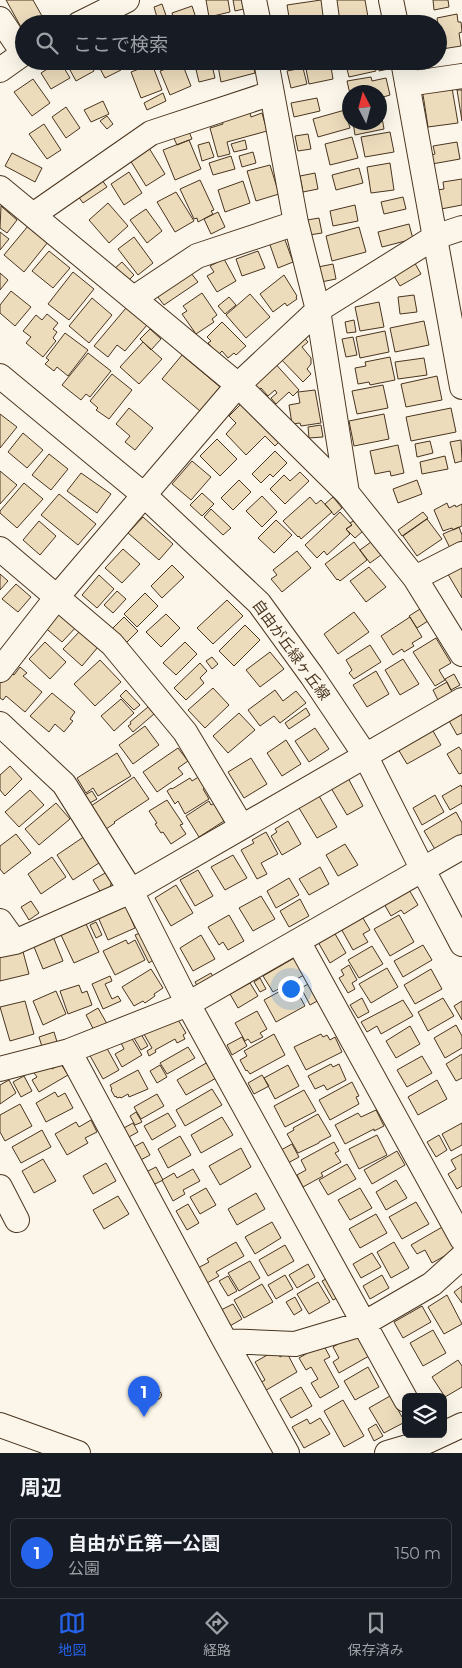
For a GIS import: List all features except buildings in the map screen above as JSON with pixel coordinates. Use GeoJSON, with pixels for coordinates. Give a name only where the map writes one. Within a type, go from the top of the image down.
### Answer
{"type":"FeatureCollection","features":[{"type":"Feature","properties":{"kind":"street"},"geometry":{"type":"LineString","coordinates":[[254,0],[257,15]]}},
{"type":"Feature","properties":{"kind":"street"},"geometry":{"type":"LineString","coordinates":[[392,0],[394,15]]}},
{"type":"Feature","properties":{"kind":"street"},"geometry":{"type":"LineString","coordinates":[[95,15],[120,1]]}},
{"type":"Feature","properties":{"kind":"street"},"geometry":{"type":"LineString","coordinates":[[0,19],[15,40]]}},
{"type":"Feature","properties":{"kind":"street"},"geometry":{"type":"LineString","coordinates":[[0,70],[15,59]]}},
{"type":"Feature","properties":{"kind":"street"},"geometry":{"type":"LineString","coordinates":[[268,70],[296,223],[318,310],[347,493]]}},
{"type":"Feature","properties":{"kind":"street"},"geometry":{"type":"LineString","coordinates":[[405,70],[462,387]]}},
{"type":"Feature","properties":{"kind":"street"},"geometry":{"type":"LineString","coordinates":[[407,84],[462,76]]}},
{"type":"Feature","properties":{"kind":"street"},"geometry":{"type":"LineString","coordinates":[[33,215],[150,133],[272,93]]}},
{"type":"Feature","properties":{"kind":"street"},"geometry":{"type":"LineString","coordinates":[[0,188],[238,384],[347,493],[415,578],[462,654]]}},
{"type":"Feature","properties":{"kind":"street"},"geometry":{"type":"LineString","coordinates":[[134,298],[197,256],[296,223]]}},
{"type":"Feature","properties":{"kind":"street"},"geometry":{"type":"LineString","coordinates":[[0,670],[57,597],[238,384],[318,310],[435,236],[462,228]]}},
{"type":"Feature","properties":{"kind":"street","name":"自由が丘緑ヶ丘線"},"geometry":{"type":"LineString","coordinates":[[0,376],[144,494],[259,603],[312,676],[365,755],[422,870],[462,944]]}},
{"type":"Feature","properties":{"kind":"street"},"geometry":{"type":"LineString","coordinates":[[0,549],[112,644],[185,732],[242,827]]}},
{"type":"Feature","properties":{"kind":"street"},"geometry":{"type":"LineString","coordinates":[[415,578],[462,554]]}},
{"type":"Feature","properties":{"kind":"street"},"geometry":{"type":"LineString","coordinates":[[0,921],[7,943],[132,891],[462,700]]}},
{"type":"Feature","properties":{"kind":"street"},"geometry":{"type":"LineString","coordinates":[[0,724],[64,784],[132,891],[188,1004],[402,1393]]}},
{"type":"Feature","properties":{"kind":"street"},"geometry":{"type":"LineString","coordinates":[[0,1069],[70,1051],[188,1004],[462,847]]}},
{"type":"Feature","properties":{"kind":"street"},"geometry":{"type":"LineString","coordinates":[[298,940],[462,1238]]}},
{"type":"Feature","properties":{"kind":"street"},"geometry":{"type":"LineString","coordinates":[[70,1051],[224,1341],[287,1453]]}},
{"type":"Feature","properties":{"kind":"street"},"geometry":{"type":"LineString","coordinates":[[0,1187],[17,1220]]}},
{"type":"Feature","properties":{"kind":"street"},"geometry":{"type":"LineString","coordinates":[[224,1341],[294,1344],[365,1323],[432,1284],[462,1257]]}},
{"type":"Feature","properties":{"kind":"street"},"geometry":{"type":"LineString","coordinates":[[387,1453],[435,1439],[462,1425]]}},
{"type":"Feature","properties":{"kind":"street"},"geometry":{"type":"LineString","coordinates":[[0,1426],[78,1453]]}},
{"type":"Feature","properties":{"kind":"place","name":"自由が丘第一公園"},"geometry":{"type":"Point","coordinates":[144,1417]}}]}
